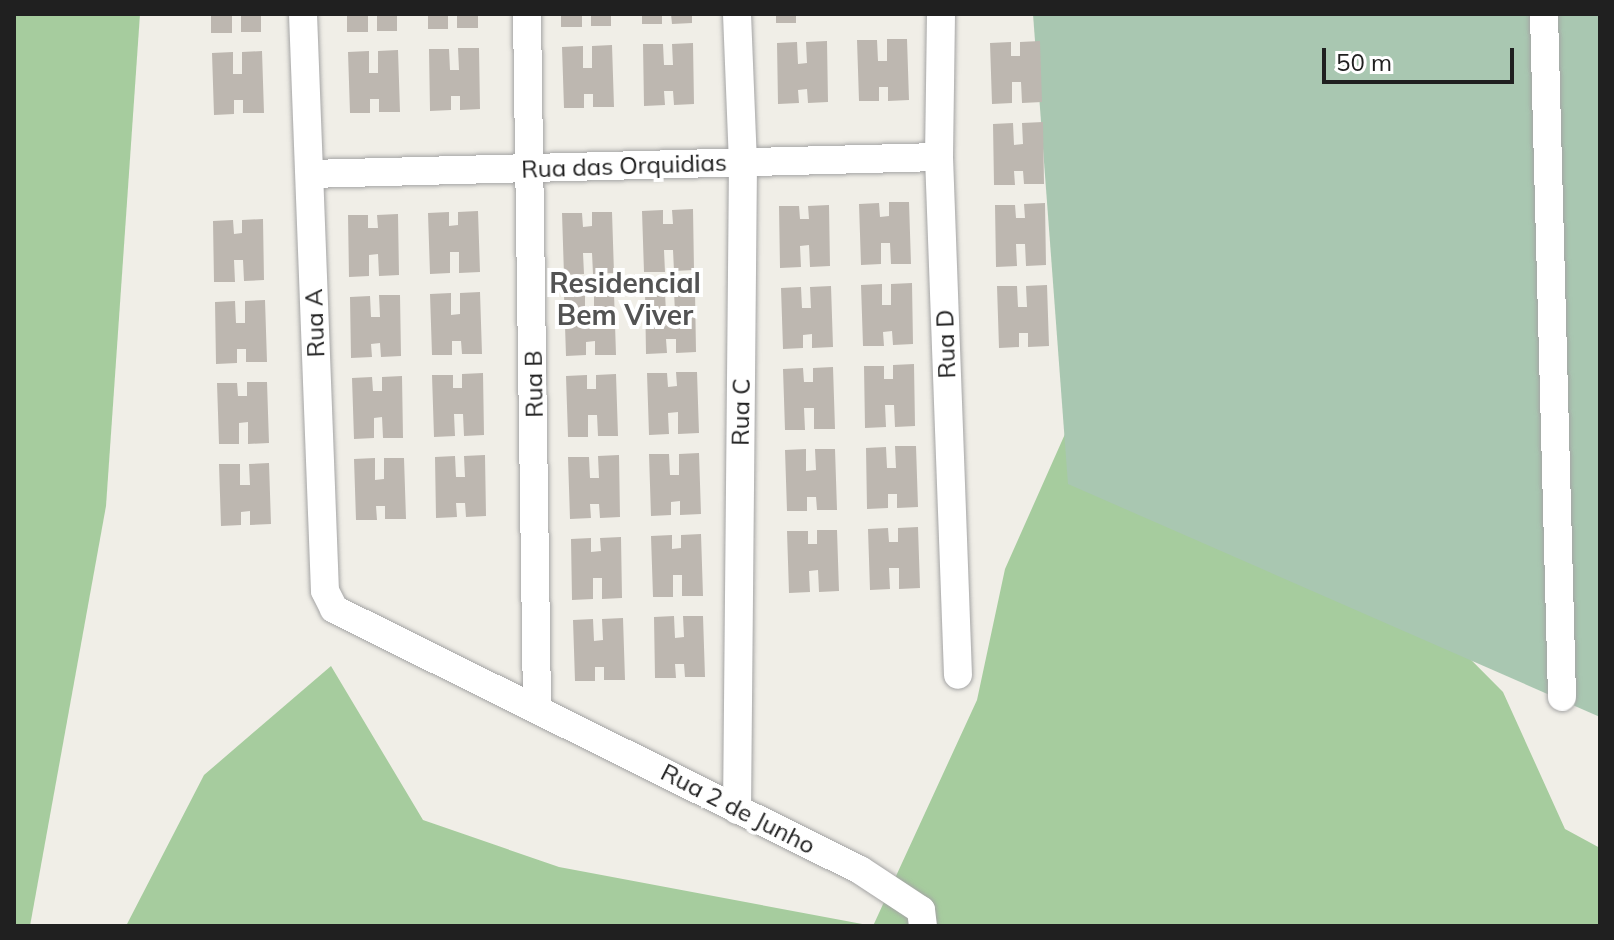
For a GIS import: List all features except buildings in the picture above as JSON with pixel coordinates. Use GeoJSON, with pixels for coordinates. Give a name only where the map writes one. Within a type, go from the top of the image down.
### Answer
{"type":"FeatureCollection","features":[{"type":"Feature","properties":{"kind":"street","name":"Rua A"},"geometry":{"type":"LineString","coordinates":[[303,14],[325,591],[352,622]]}},
{"type":"Feature","properties":{"kind":"street","name":"Rua B"},"geometry":{"type":"LineString","coordinates":[[527,14],[537,706]]}},
{"type":"Feature","properties":{"kind":"street","name":"Rua C"},"geometry":{"type":"LineString","coordinates":[[737,14],[743,163],[737,810]]}},
{"type":"Feature","properties":{"kind":"street","name":"Rua D"},"geometry":{"type":"LineString","coordinates":[[941,14],[939,157],[958,675]]}},
{"type":"Feature","properties":{"kind":"street"},"geometry":{"type":"LineString","coordinates":[[1544,14],[1562,697]]}},
{"type":"Feature","properties":{"kind":"street","name":"Rua das Orquidias"},"geometry":{"type":"LineString","coordinates":[[310,174],[939,157]]}},
{"type":"Feature","properties":{"kind":"street","name":"Rua 2 de Junho"},"geometry":{"type":"LineString","coordinates":[[352,622],[537,706],[860,870],[921,910],[923,926]]}},
{"type":"Feature","properties":{"kind":"green space"},"geometry":{"type":"Polygon","coordinates":[[[14,14],[140,14],[106,506],[30,926],[14,926],[14,14]]]}},
{"type":"Feature","properties":{"kind":"green space"},"geometry":{"type":"Polygon","coordinates":[[[1033,14],[1600,14],[1600,717],[1068,484],[1033,14]]]}},
{"type":"Feature","properties":{"kind":"green space"},"geometry":{"type":"Polygon","coordinates":[[[1097,362],[1361,549],[1503,692],[1565,829],[1600,848],[1600,926],[873,926],[977,700],[1005,569],[1097,362]]]}},
{"type":"Feature","properties":{"kind":"green space"},"geometry":{"type":"Polygon","coordinates":[[[331,666],[423,820],[559,867],[873,926],[126,926],[204,775],[331,666]]]}},
{"type":"Feature","properties":{"kind":"district","name":"Residencial Bem Viver"},"geometry":{"type":"Point","coordinates":[625,299]}}]}
